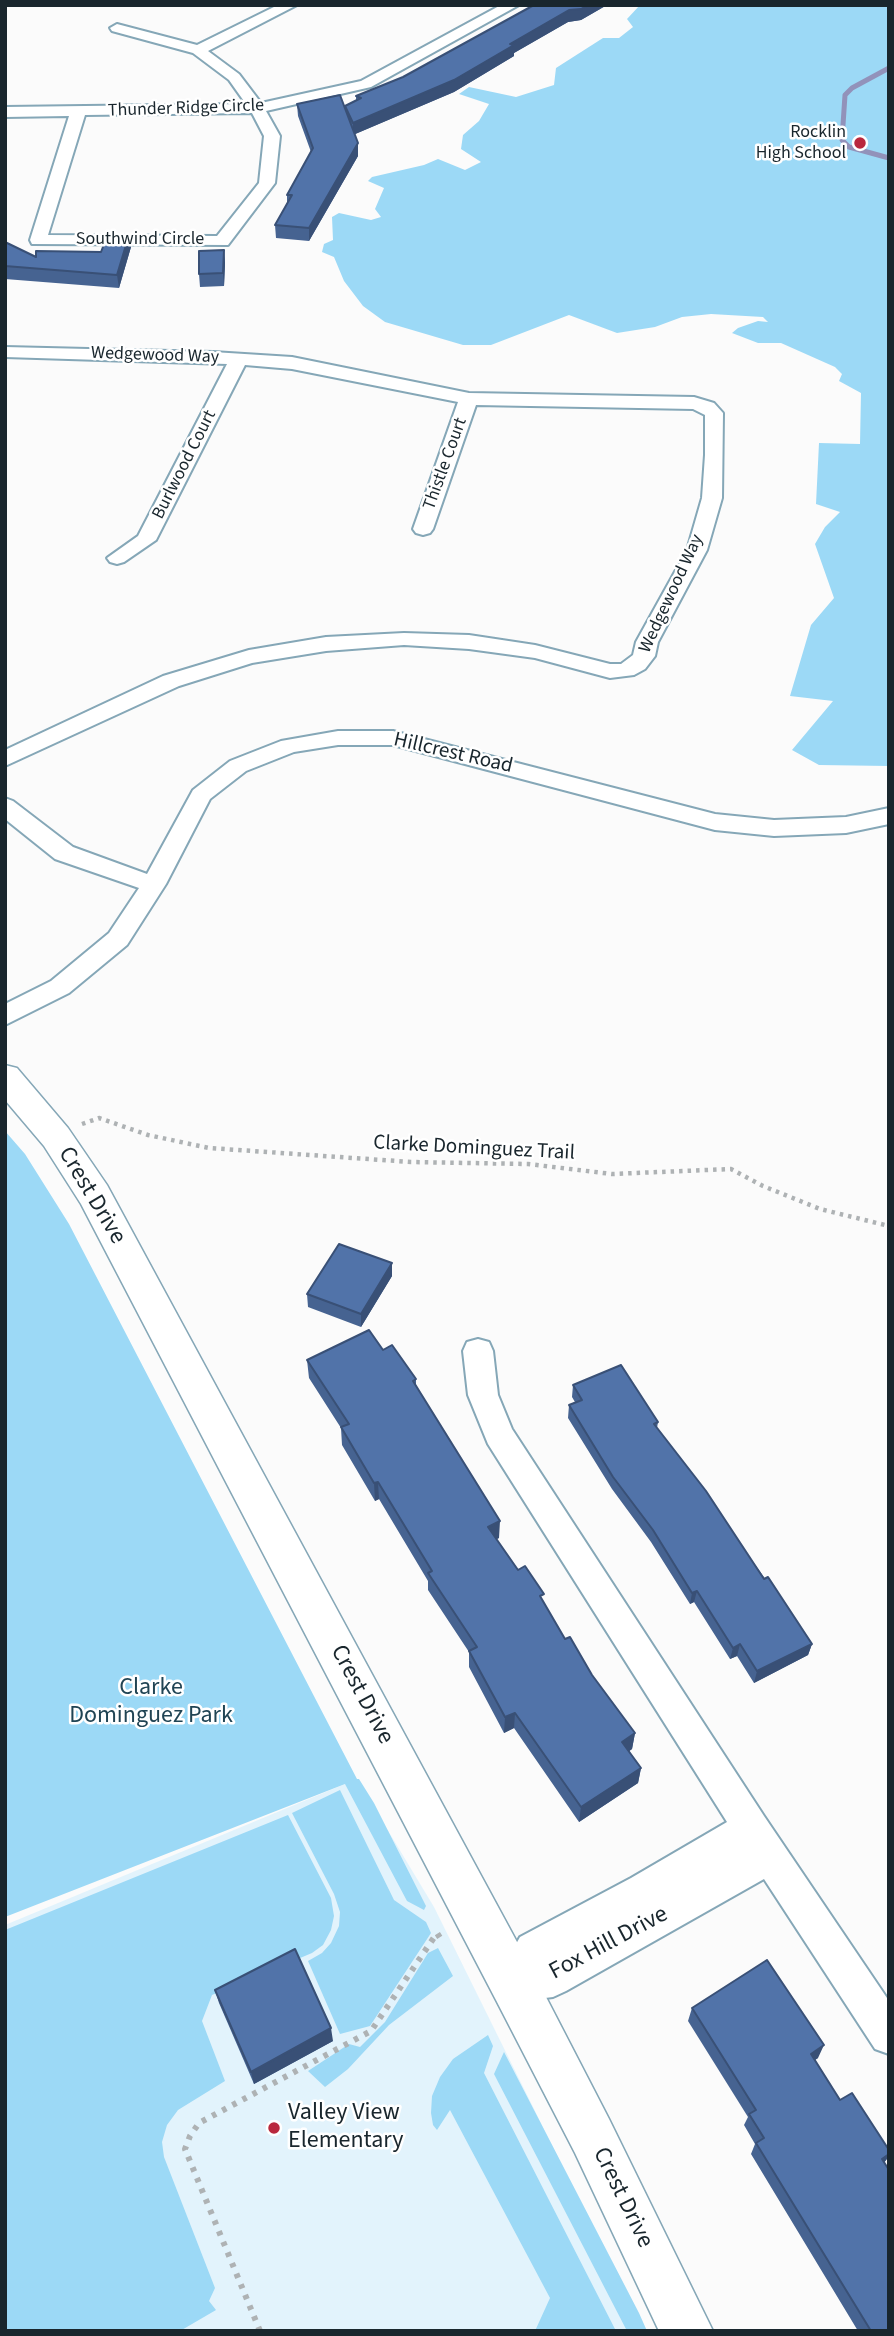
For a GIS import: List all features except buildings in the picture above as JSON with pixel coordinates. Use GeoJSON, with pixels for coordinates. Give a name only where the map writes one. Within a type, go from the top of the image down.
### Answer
{"type":"FeatureCollection","features":[{"type":"Feature","properties":{"kind":"street"},"geometry":{"type":"LineString","coordinates":[[198,50],[289,5]]}},
{"type":"Feature","properties":{"kind":"street","name":"Thunder Ridge Circle"},"geometry":{"type":"LineString","coordinates":[[5,112],[78,113],[257,108],[312,98],[366,84],[512,5]]}},
{"type":"Feature","properties":{"kind":"street"},"geometry":{"type":"LineString","coordinates":[[117,28],[198,50],[234,77],[257,108]]}},
{"type":"Feature","properties":{"kind":"street","name":"Southwind Circle"},"geometry":{"type":"LineString","coordinates":[[78,113],[38,240],[222,241],[267,183],[272,136],[257,108]]}},
{"type":"Feature","properties":{"kind":"street","name":"Wedgewood Way"},"geometry":{"type":"LineString","coordinates":[[5,759],[181,678],[249,657],[326,644],[437,639],[535,652],[610,671],[625,670],[637,664],[697,550],[713,487],[714,413],[707,407],[687,402],[469,400],[292,363],[239,358],[8,358]]}},
{"type":"Feature","properties":{"kind":"street","name":"Burlwood Court"},"geometry":{"type":"LineString","coordinates":[[117,558],[146,540],[239,358]]}},
{"type":"Feature","properties":{"kind":"street","name":"Thistle Court"},"geometry":{"type":"LineString","coordinates":[[423,529],[469,400]]}},
{"type":"Feature","properties":{"kind":"street","name":"Hillcrest Road"},"geometry":{"type":"LineString","coordinates":[[5,1016],[60,987],[118,939],[154,884],[201,795],[238,766],[289,746],[338,738],[393,738],[455,752],[715,822],[774,828],[846,825],[889,816]]}},
{"type":"Feature","properties":{"kind":"street"},"geometry":{"type":"LineString","coordinates":[[5,806],[64,853],[154,884]]}},
{"type":"Feature","properties":{"kind":"street","name":"Crest Drive"},"geometry":{"type":"LineString","coordinates":[[5,1077],[56,1137],[101,1207],[513,1983],[592,2136],[687,2331]]}},
{"type":"Feature","properties":{"kind":"street"},"geometry":{"type":"LineString","coordinates":[[478,1351],[483,1395],[499,1435],[761,1842],[889,2035]]}},
{"type":"Feature","properties":{"kind":"street","name":"Fox Hill Drive"},"geometry":{"type":"LineString","coordinates":[[513,1983],[553,1978],[651,1904],[761,1842]]}},
{"type":"Feature","properties":{"kind":"path","name":"Clarke Dominguez Trail"},"geometry":{"type":"LineString","coordinates":[[56,1137],[99,1118],[148,1135],[209,1148],[411,1162],[528,1164],[612,1174],[731,1169],[763,1186],[820,1209],[889,1226]]}},
{"type":"Feature","properties":{"kind":"path"},"geometry":{"type":"LineString","coordinates":[[260,2331],[185,2149],[190,2136],[199,2123],[371,2031],[437,1933],[442,1941]]}},
{"type":"Feature","properties":{"kind":"shaded area","name":"Valley View Elementary"},"geometry":{"type":"Polygon","coordinates":[[[357,1779],[434,1907],[644,2331],[5,2331],[5,1925],[357,1779]]]}},
{"type":"Feature","properties":{"kind":"green space"},"geometry":{"type":"Polygon","coordinates":[[[640,5],[889,5],[889,766],[819,765],[792,750],[833,701],[790,696],[811,625],[834,598],[815,544],[825,527],[840,512],[816,504],[819,443],[860,444],[861,393],[839,381],[842,374],[835,367],[781,343],[758,343],[732,333],[758,321],[768,322],[763,317],[711,314],[682,317],[655,327],[617,333],[569,315],[491,345],[463,345],[385,322],[363,306],[344,281],[334,257],[322,252],[324,244],[333,240],[332,217],[339,213],[371,220],[381,217],[375,209],[384,188],[368,181],[372,177],[424,165],[438,159],[465,170],[481,162],[461,149],[463,135],[479,121],[489,104],[459,94],[469,87],[516,97],[554,85],[556,68],[603,38],[619,38],[633,27],[627,19],[640,5]]]}},
{"type":"Feature","properties":{"kind":"green space","name":"Clarke Dominguez Park"},"geometry":{"type":"Polygon","coordinates":[[[5,1131],[25,1154],[69,1224],[357,1779],[374,1803],[426,1906],[424,1910],[407,1901],[345,1784],[5,1917],[5,1131]]]}},
{"type":"Feature","properties":{"kind":"green space"},"geometry":{"type":"Polygon","coordinates":[[[340,1790],[394,1900],[426,1922],[431,1933],[370,2026],[340,2034],[308,1961],[322,1953],[331,1943],[339,1926],[340,1912],[334,1894],[292,1813],[340,1790]]]}},
{"type":"Feature","properties":{"kind":"green space"},"geometry":{"type":"Polygon","coordinates":[[[288,1815],[331,1898],[334,1916],[331,1930],[323,1945],[312,1953],[212,1995],[202,2021],[225,2081],[178,2110],[167,2125],[162,2142],[164,2157],[215,2288],[209,2301],[216,2310],[180,2331],[5,2331],[5,1930],[288,1815]]]}},
{"type":"Feature","properties":{"kind":"green space"},"geometry":{"type":"Polygon","coordinates":[[[438,1948],[453,1976],[389,2025],[348,2069],[325,2087],[308,2071],[349,2044],[360,2047],[385,2022],[428,1953],[438,1948]]]}},
{"type":"Feature","properties":{"kind":"green space"},"geometry":{"type":"Polygon","coordinates":[[[488,2035],[493,2046],[484,2073],[616,2331],[535,2331],[550,2298],[450,2110],[437,2130],[433,2125],[432,2096],[440,2077],[453,2059],[488,2035]]]}},
{"type":"Feature","properties":{"kind":"green space"},"geometry":{"type":"Polygon","coordinates":[[[504,2052],[647,2331],[627,2331],[494,2074],[504,2052]]]}},
{"type":"Feature","properties":{"kind":"waterway"},"geometry":{"type":"LineString","coordinates":[[889,68],[852,88],[845,95],[842,140],[849,147],[889,158]]}},
{"type":"Feature","properties":{"kind":"place","name":"Rocklin High School"},"geometry":{"type":"Point","coordinates":[860,143]}},
{"type":"Feature","properties":{"kind":"place","name":"Valley View Elementary"},"geometry":{"type":"Point","coordinates":[274,2128]}}]}
